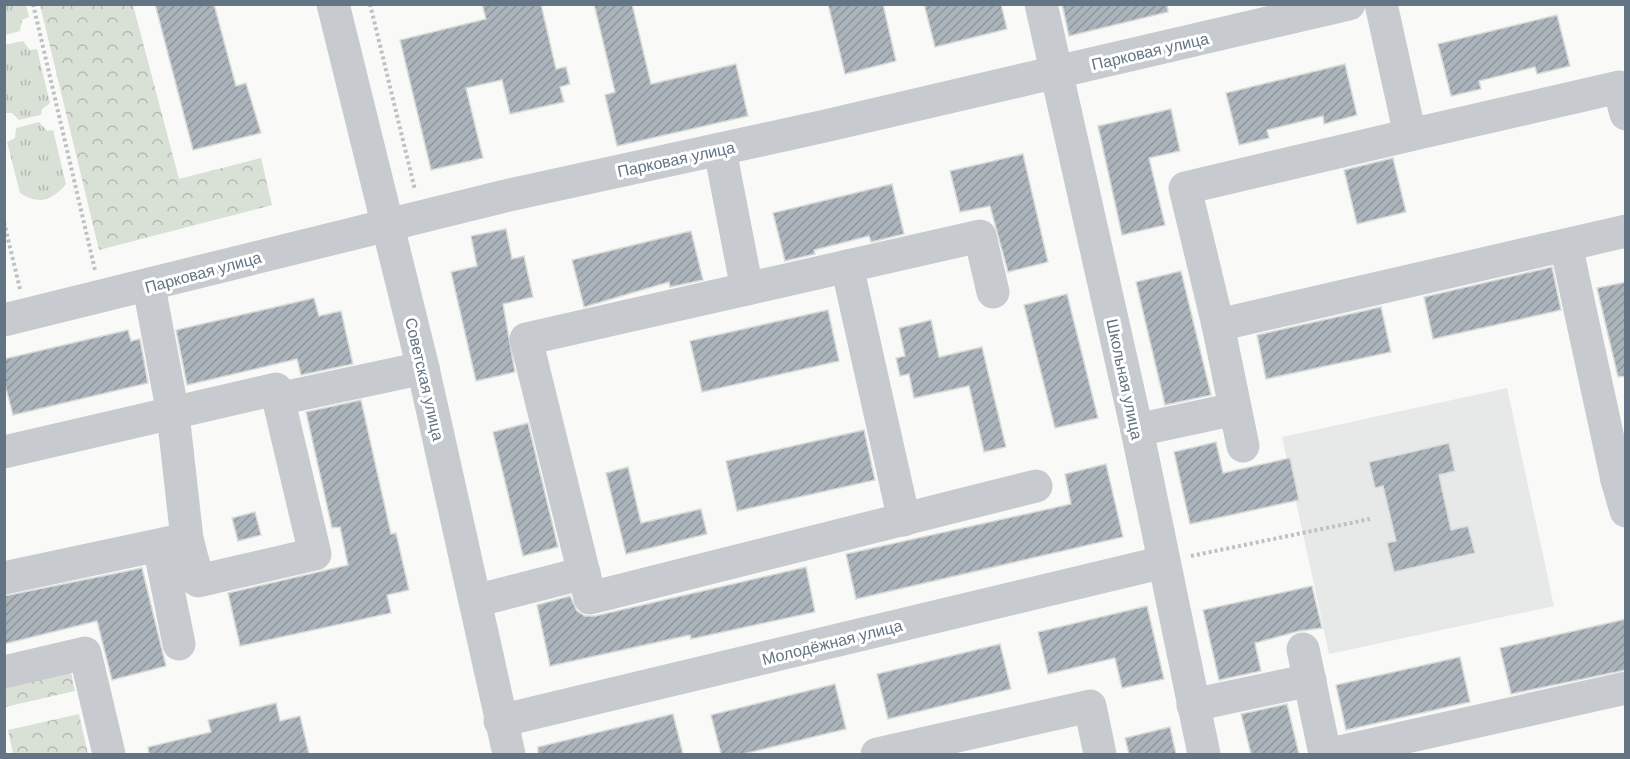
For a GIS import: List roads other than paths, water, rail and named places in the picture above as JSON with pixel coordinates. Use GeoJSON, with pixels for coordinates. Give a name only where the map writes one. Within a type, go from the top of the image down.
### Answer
{"type":"FeatureCollection","features":[{"type":"Feature","properties":{"kind":"street","name":"Советская улица"},"geometry":{"type":"LineString","coordinates":[[333,4],[423,368],[509,754]]}},
{"type":"Feature","properties":{"kind":"street","name":"Школьная улица"},"geometry":{"type":"LineString","coordinates":[[1041,4],[1137,430],[1204,754]]}},
{"type":"Feature","properties":{"kind":"street","name":"Парковая улица"},"geometry":{"type":"LineString","coordinates":[[15,318],[102,298],[421,216],[1058,73],[1349,4]]}},
{"type":"Feature","properties":{"kind":"street"},"geometry":{"type":"LineString","coordinates":[[1381,4],[1410,135]]}},
{"type":"Feature","properties":{"kind":"street"},"geometry":{"type":"LineString","coordinates":[[1243,446],[1218,325],[1185,188],[1619,87],[1626,114]]}},
{"type":"Feature","properties":{"kind":"street"},"geometry":{"type":"LineString","coordinates":[[720,150],[747,289]]}},
{"type":"Feature","properties":{"kind":"street"},"geometry":{"type":"LineString","coordinates":[[1218,325],[1626,231]]}},
{"type":"Feature","properties":{"kind":"street"},"geometry":{"type":"LineString","coordinates":[[993,292],[980,236],[526,339],[590,598],[1036,486]]}},
{"type":"Feature","properties":{"kind":"street"},"geometry":{"type":"LineString","coordinates":[[1566,245],[1623,490]]}},
{"type":"Feature","properties":{"kind":"street"},"geometry":{"type":"LineString","coordinates":[[847,266],[904,520]]}},
{"type":"Feature","properties":{"kind":"street"},"geometry":{"type":"LineString","coordinates":[[149,286],[173,414],[173,543],[180,644]]}},
{"type":"Feature","properties":{"kind":"street"},"geometry":{"type":"LineString","coordinates":[[278,399],[423,368]]}},
{"type":"Feature","properties":{"kind":"street"},"geometry":{"type":"LineString","coordinates":[[4,452],[276,389],[315,554],[198,581],[173,543]]}},
{"type":"Feature","properties":{"kind":"street"},"geometry":{"type":"LineString","coordinates":[[1137,430],[1235,410]]}},
{"type":"Feature","properties":{"kind":"street"},"geometry":{"type":"LineString","coordinates":[[4,578],[173,543]]}},
{"type":"Feature","properties":{"kind":"street","name":"Молодёжная улица"},"geometry":{"type":"LineString","coordinates":[[500,721],[1164,562]]}},
{"type":"Feature","properties":{"kind":"street"},"geometry":{"type":"LineString","coordinates":[[475,602],[584,573]]}},
{"type":"Feature","properties":{"kind":"street"},"geometry":{"type":"LineString","coordinates":[[4,672],[85,653],[109,754]]}},
{"type":"Feature","properties":{"kind":"street"},"geometry":{"type":"LineString","coordinates":[[1193,705],[1306,664],[1326,754]]}},
{"type":"Feature","properties":{"kind":"street"},"geometry":{"type":"LineString","coordinates":[[1330,754],[1626,688]]}},
{"type":"Feature","properties":{"kind":"street"},"geometry":{"type":"LineString","coordinates":[[877,754],[1090,706],[1100,754]]}}]}
